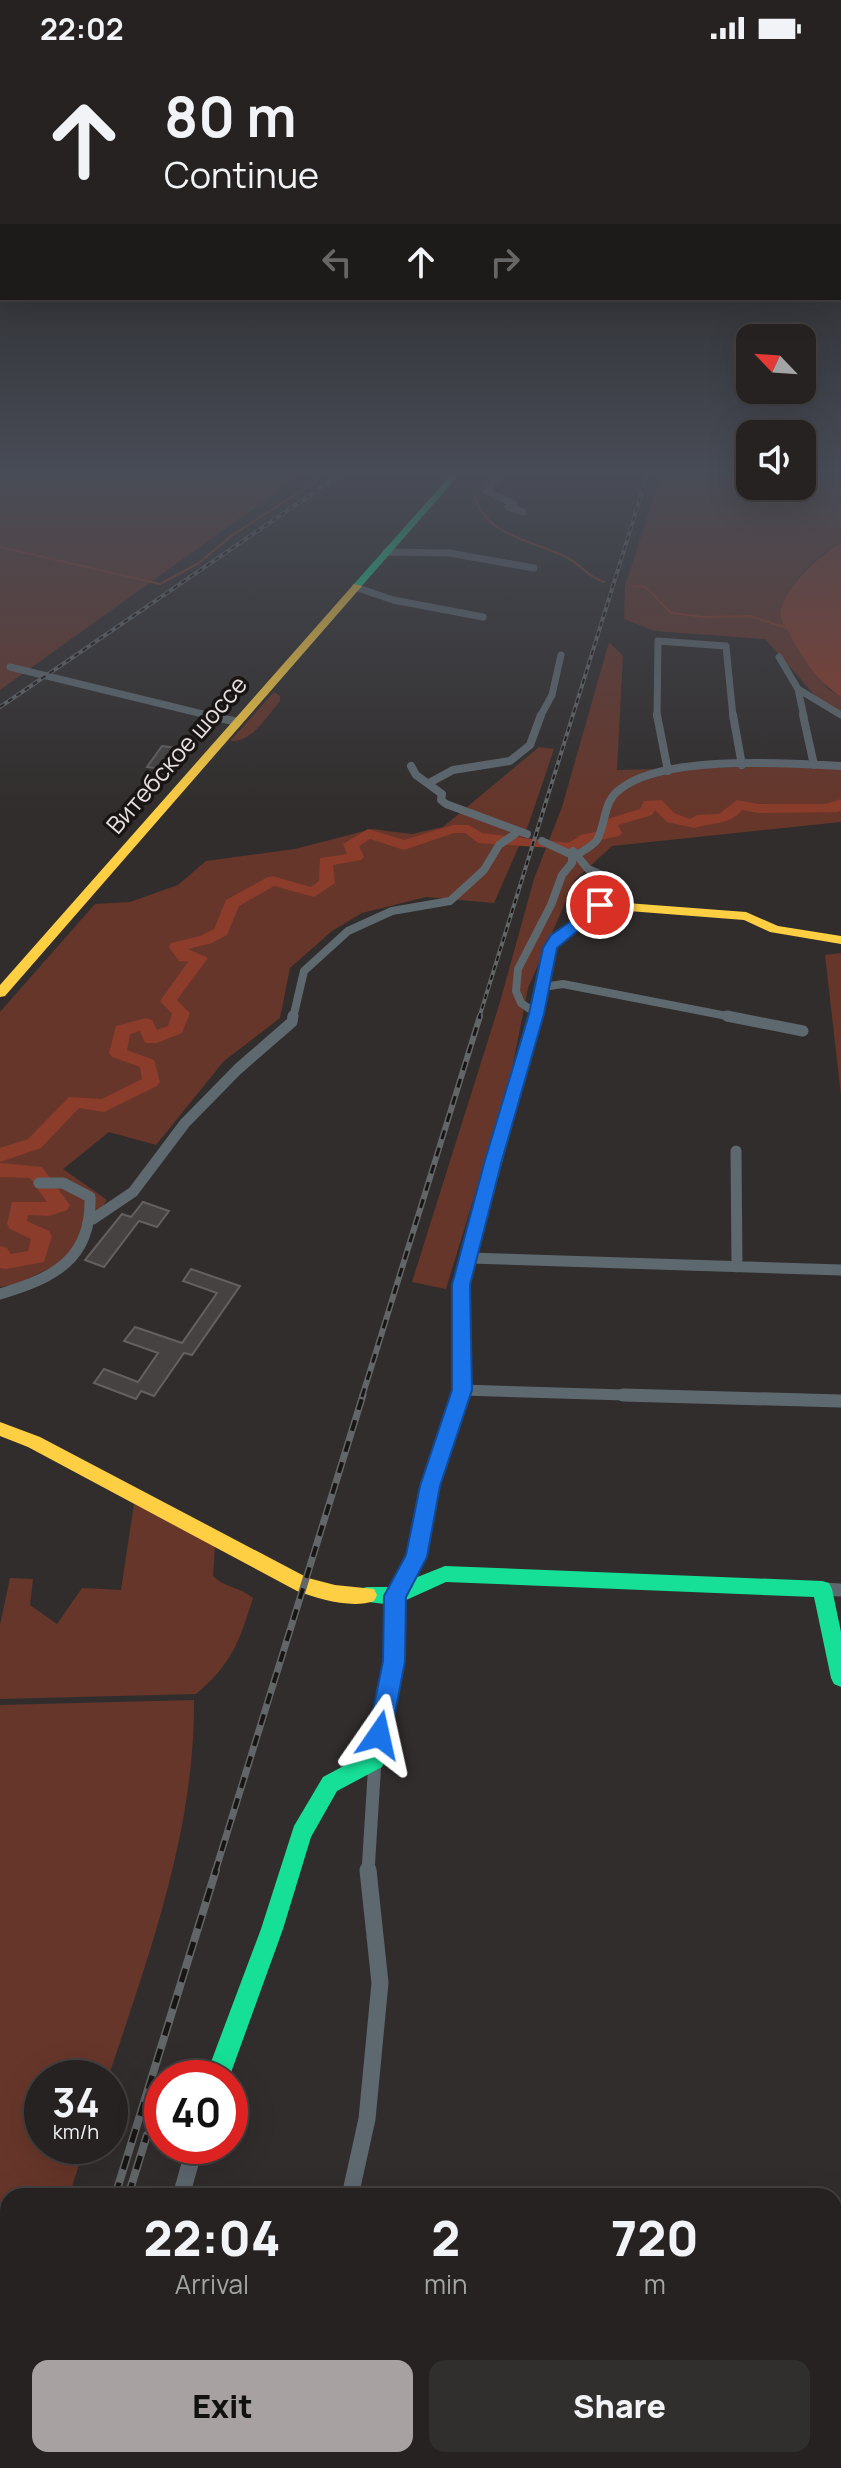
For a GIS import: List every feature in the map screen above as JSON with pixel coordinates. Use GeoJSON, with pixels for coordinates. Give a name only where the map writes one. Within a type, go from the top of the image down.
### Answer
{"type":"FeatureCollection","features":[{"type":"Feature","properties":{"kind":"street","name":"Витебское шоссе"},"geometry":{"type":"LineString","coordinates":[[0,993],[354,589]]}},
{"type":"Feature","properties":{"kind":"street"},"geometry":{"type":"LineString","coordinates":[[360,589],[393,600],[483,617]]}},
{"type":"Feature","properties":{"kind":"street"},"geometry":{"type":"LineString","coordinates":[[668,771],[656,709],[658,641],[726,646],[730,697],[742,765]]}},
{"type":"Feature","properties":{"kind":"street"},"geometry":{"type":"LineString","coordinates":[[429,783],[453,770],[510,761],[530,745],[539,718],[552,695],[561,655]]}},
{"type":"Feature","properties":{"kind":"street"},"geometry":{"type":"LineString","coordinates":[[779,657],[798,689],[814,765]]}},
{"type":"Feature","properties":{"kind":"street"},"geometry":{"type":"LineString","coordinates":[[10,667],[238,722]]}},
{"type":"Feature","properties":{"kind":"street"},"geometry":{"type":"LineString","coordinates":[[798,689],[815,697],[823,708],[841,715]]}},
{"type":"Feature","properties":{"kind":"street"},"geometry":{"type":"LineString","coordinates":[[578,854],[597,841],[600,825],[617,790],[647,775],[711,765],[841,766]]}},
{"type":"Feature","properties":{"kind":"street"},"geometry":{"type":"LineString","coordinates":[[411,766],[451,808],[483,815],[515,834],[527,834]]}},
{"type":"Feature","properties":{"kind":"street"},"geometry":{"type":"LineString","coordinates":[[93,1219],[133,1192],[185,1123],[292,1022],[304,971],[348,931],[392,911],[450,901],[484,870],[499,845],[515,834]]}},
{"type":"Feature","properties":{"kind":"street"},"geometry":{"type":"LineString","coordinates":[[537,1014],[521,1003],[516,991],[518,969],[551,905],[562,875],[572,863],[572,855],[542,841]]}},
{"type":"Feature","properties":{"kind":"street"},"geometry":{"type":"LineString","coordinates":[[561,849],[578,854]]}},
{"type":"Feature","properties":{"kind":"street"},"geometry":{"type":"LineString","coordinates":[[352,2188],[367,2119],[380,1983],[368,1878],[375,1760],[394,1661],[395,1596],[417,1557],[430,1486],[462,1390],[461,1285],[493,1160],[537,1014],[550,948],[617,886],[616,881],[581,864],[578,854]]}},
{"type":"Feature","properties":{"kind":"street"},"geometry":{"type":"LineString","coordinates":[[600,905],[738,915],[775,929],[841,940]]}},
{"type":"Feature","properties":{"kind":"street"},"geometry":{"type":"LineString","coordinates":[[543,987],[563,984],[803,1031]]}},
{"type":"Feature","properties":{"kind":"street"},"geometry":{"type":"LineString","coordinates":[[736,1151],[737,1267]]}},
{"type":"Feature","properties":{"kind":"street"},"geometry":{"type":"LineString","coordinates":[[0,1294],[59,1270],[86,1241],[93,1219],[90,1197],[63,1183],[39,1183]]}},
{"type":"Feature","properties":{"kind":"street"},"geometry":{"type":"LineString","coordinates":[[468,1258],[841,1270]]}},
{"type":"Feature","properties":{"kind":"street"},"geometry":{"type":"LineString","coordinates":[[462,1390],[841,1401]]}},
{"type":"Feature","properties":{"kind":"street"},"geometry":{"type":"LineString","coordinates":[[0,1429],[34,1442],[304,1585],[335,1593],[395,1596],[445,1574],[841,1590]]}},
{"type":"Feature","properties":{"kind":"street"},"geometry":{"type":"LineString","coordinates":[[822,1589],[841,1678]]}},
{"type":"Feature","properties":{"kind":"street"},"geometry":{"type":"LineString","coordinates":[[224,2060],[272,1929],[302,1833],[330,1784],[375,1760]]}},
{"type":"Feature","properties":{"kind":"street"},"geometry":{"type":"LineString","coordinates":[[183,2188],[190,2164]]}},
{"type":"Feature","properties":{"kind":"shaded area"},"geometry":{"type":"Polygon","coordinates":[[[0,589],[142,589],[0,690],[0,589]]]}},
{"type":"Feature","properties":{"kind":"shaded area"},"geometry":{"type":"Polygon","coordinates":[[[625,589],[791,589],[781,620],[828,689],[841,697],[841,715],[826,708],[765,639],[654,631],[624,619],[625,589]]]}},
{"type":"Feature","properties":{"kind":"shaded area"},"geometry":{"type":"Polygon","coordinates":[[[791,589],[841,589],[841,697],[825,684],[795,644],[781,618],[791,589]]]}},
{"type":"Feature","properties":{"kind":"shaded area"},"geometry":{"type":"Polygon","coordinates":[[[609,642],[623,656],[617,770],[841,765],[841,822],[612,846],[575,880],[528,988],[510,1079],[446,1289],[412,1282],[500,1002],[534,879],[562,807],[609,642]]]}},
{"type":"Feature","properties":{"kind":"shaded area"},"geometry":{"type":"Polygon","coordinates":[[[274,692],[280,696],[280,701],[258,727],[245,738],[230,741],[274,692]]]}},
{"type":"Feature","properties":{"kind":"shaded area"},"geometry":{"type":"Polygon","coordinates":[[[539,747],[554,749],[529,823],[494,903],[426,897],[362,913],[332,931],[290,968],[280,1018],[224,1061],[156,1145],[109,1132],[63,1169],[107,1200],[64,1261],[17,1284],[0,1287],[0,1012],[95,904],[130,902],[178,885],[206,861],[295,849],[372,829],[412,834],[443,827],[539,747]]]}},
{"type":"Feature","properties":{"kind":"shaded area"},"geometry":{"type":"Polygon","coordinates":[[[841,953],[841,1095],[825,955],[841,953]]]}},
{"type":"Feature","properties":{"kind":"shaded area"},"geometry":{"type":"Polygon","coordinates":[[[134,1504],[215,1546],[213,1576],[253,1598],[238,1640],[226,1662],[196,1694],[0,1699],[0,1625],[10,1578],[33,1579],[30,1605],[57,1624],[82,1588],[121,1590],[134,1504]]]}},
{"type":"Feature","properties":{"kind":"shaded area"},"geometry":{"type":"Polygon","coordinates":[[[194,1700],[187,1797],[178,1845],[153,1939],[114,2060],[24,2060],[24,2164],[79,2164],[72,2188],[0,2188],[0,1705],[194,1700]]]}},
{"type":"Feature","properties":{"kind":"building"},"geometry":{"type":"Polygon","coordinates":[[[162,746],[176,748],[162,769],[147,767],[162,746]]]}},
{"type":"Feature","properties":{"kind":"building"},"geometry":{"type":"Polygon","coordinates":[[[143,1202],[169,1211],[157,1227],[139,1221],[104,1267],[85,1260],[122,1214],[131,1217],[143,1202]]]}},
{"type":"Feature","properties":{"kind":"building"},"geometry":{"type":"Polygon","coordinates":[[[191,1269],[240,1286],[192,1355],[184,1353],[154,1396],[141,1391],[136,1399],[94,1383],[104,1369],[138,1382],[158,1353],[124,1341],[135,1327],[182,1343],[217,1293],[183,1281],[191,1269]]]}},
{"type":"Feature","properties":{"kind":"waterway"},"geometry":{"type":"LineString","coordinates":[[648,589],[671,613],[704,617],[750,616],[787,628]]}},
{"type":"Feature","properties":{"kind":"waterway"},"geometry":{"type":"LineString","coordinates":[[0,1155],[14,1153],[35,1143],[75,1101],[104,1106],[151,1082],[148,1064],[118,1053],[122,1030],[146,1024],[151,1039],[176,1029],[181,1013],[168,1001],[200,958],[185,957],[177,947],[206,940],[221,932],[232,903],[272,881],[314,892],[327,883],[325,861],[356,857],[351,844],[368,834],[404,845],[453,829],[469,829],[478,838],[552,843],[570,848],[586,838],[614,833],[609,823],[647,812],[649,804],[657,803],[672,818],[694,824],[697,819],[722,818],[734,812],[737,804],[758,809],[826,809],[837,808],[841,803]]}},
{"type":"Feature","properties":{"kind":"waterway"},"geometry":{"type":"LineString","coordinates":[[0,1170],[35,1172],[60,1205],[49,1209],[19,1207],[17,1224],[42,1236],[37,1257],[6,1262],[0,1253]]}},
{"type":"Feature","properties":{"kind":"railway"},"geometry":{"type":"LineString","coordinates":[[0,707],[173,589]]}},
{"type":"Feature","properties":{"kind":"railway"},"geometry":{"type":"LineString","coordinates":[[479,1018],[612,589]]}},
{"type":"Feature","properties":{"kind":"railway"},"geometry":{"type":"LineString","coordinates":[[362,1397],[480,1016]]}},
{"type":"Feature","properties":{"kind":"railway"},"geometry":{"type":"LineString","coordinates":[[215,1872],[363,1395]]}},
{"type":"Feature","properties":{"kind":"railway"},"geometry":{"type":"LineString","coordinates":[[117,2188],[216,1870]]}},
{"type":"Feature","properties":{"kind":"railway"},"geometry":{"type":"LineString","coordinates":[[130,2188],[144,2145]]}},
{"type":"Feature","properties":{"kind":"traffic: fast"},"geometry":{"type":"LineString","coordinates":[[224,2060],[272,1929],[302,1833],[330,1784],[375,1760],[394,1661],[395,1596],[417,1557],[430,1486],[462,1390],[461,1285],[519,1074]]}},
{"type":"Feature","properties":{"kind":"traffic: fast"},"geometry":{"type":"LineString","coordinates":[[367,1595],[395,1596],[445,1574],[822,1589],[841,1678]]}},
{"type":"Feature","properties":{"kind":"traffic: slow"},"geometry":{"type":"LineString","coordinates":[[0,993],[355,589]]}},
{"type":"Feature","properties":{"kind":"traffic: slow"},"geometry":{"type":"LineString","coordinates":[[519,1074],[537,1014],[550,948],[600,905],[746,916],[775,929],[841,940]]}},
{"type":"Feature","properties":{"kind":"traffic: slow"},"geometry":{"type":"LineString","coordinates":[[0,1429],[34,1442],[304,1585],[335,1593],[367,1595]]}},
{"type":"Feature","properties":{"kind":"route"},"geometry":{"type":"LineString","coordinates":[[379,1735],[394,1661],[395,1596],[417,1557],[430,1486],[462,1390],[461,1285],[493,1160],[537,1014],[550,948],[600,905]]}}]}
